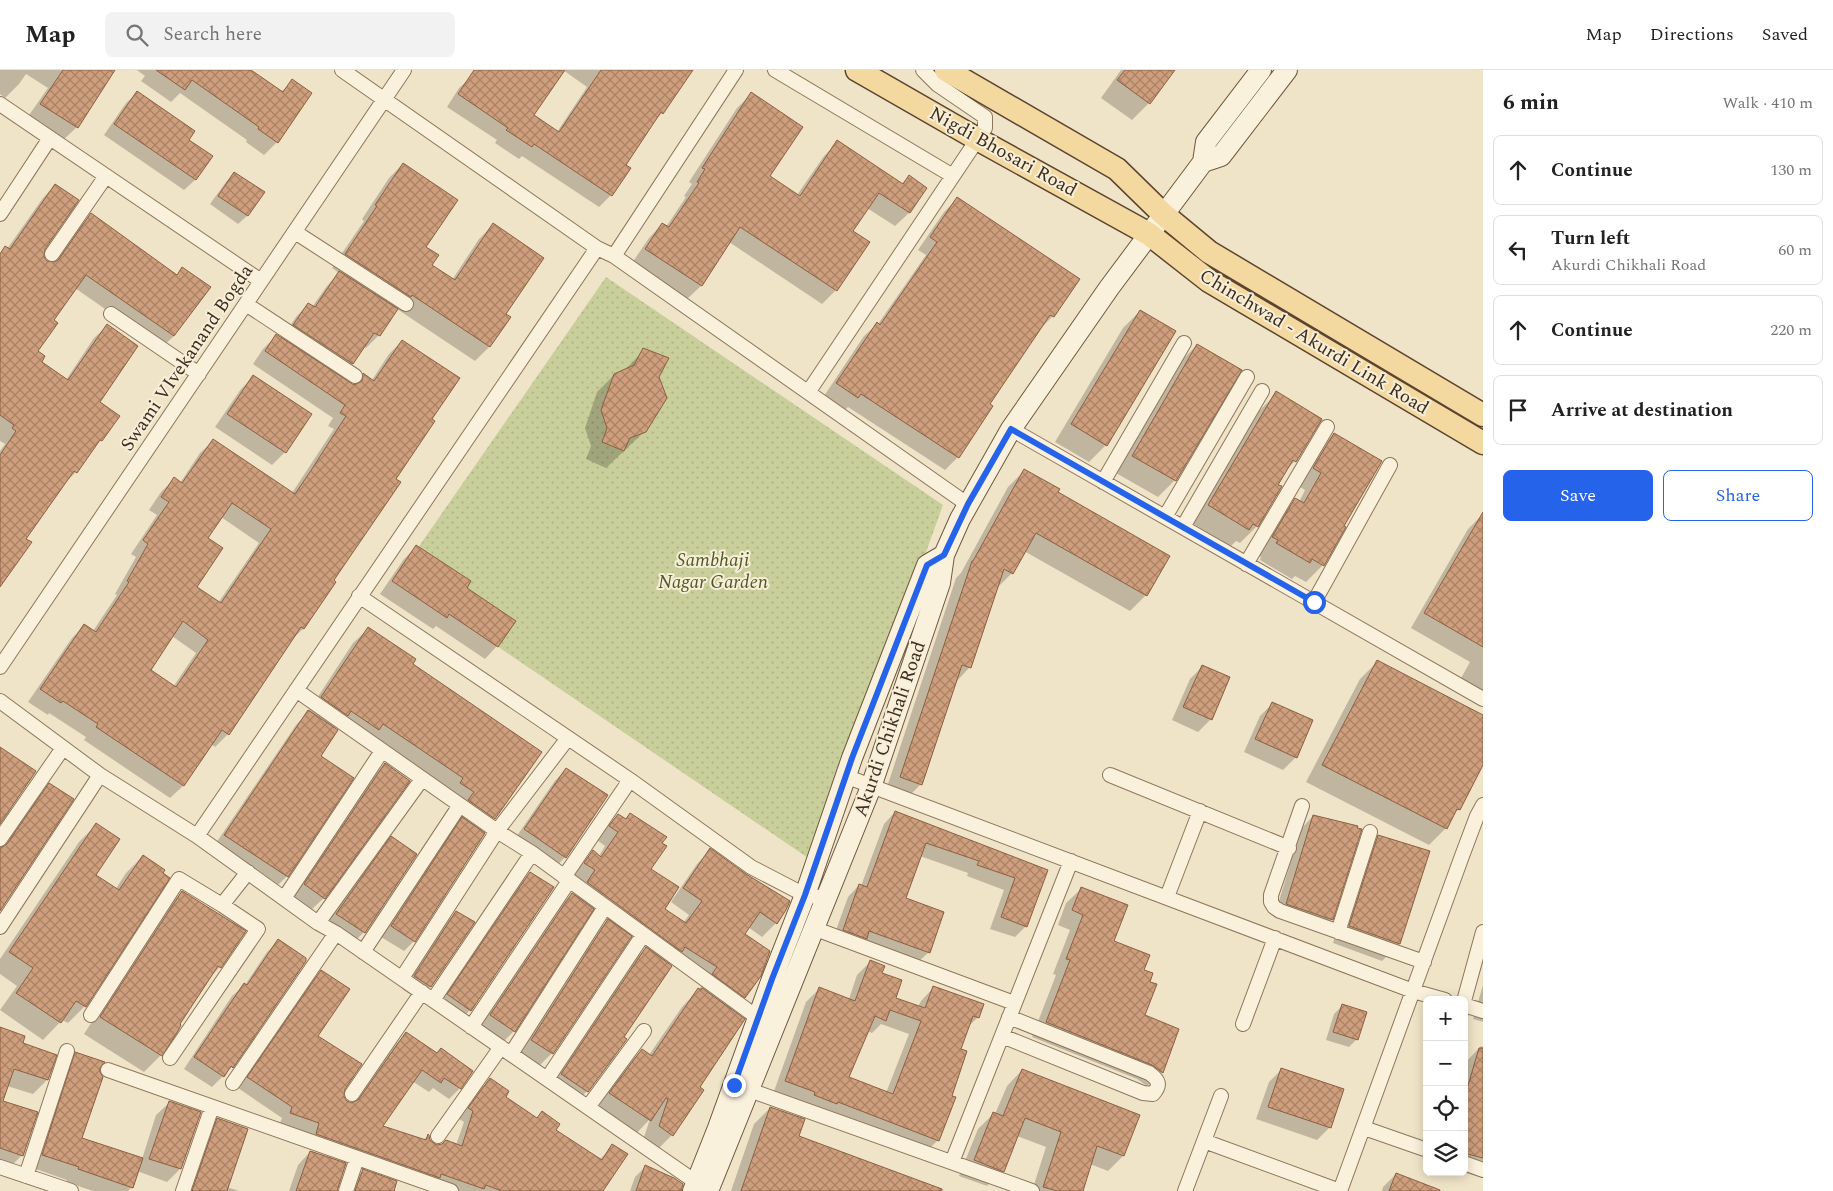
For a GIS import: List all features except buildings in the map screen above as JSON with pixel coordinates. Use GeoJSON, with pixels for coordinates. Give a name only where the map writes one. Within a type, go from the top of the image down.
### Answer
{"type":"FeatureCollection","features":[{"type":"Feature","properties":{"kind":"main road","name":"Nigdi Bhosari Road"},"geometry":{"type":"LineString","coordinates":[[857,70],[1149,234]]}},
{"type":"Feature","properties":{"kind":"main road"},"geometry":{"type":"LineString","coordinates":[[946,70],[1117,169],[1163,214]]}},
{"type":"Feature","properties":{"kind":"main road"},"geometry":{"type":"LineString","coordinates":[[1261,70],[1206,142],[1203,162],[1221,156],[1287,70]]}},
{"type":"Feature","properties":{"kind":"main road","name":"Akurdi Chikhali Road"},"geometry":{"type":"LineString","coordinates":[[741,1087],[813,928],[871,787],[940,583],[944,555],[968,504],[1011,429],[1109,288],[1203,162]]}},
{"type":"Feature","properties":{"kind":"main road","name":"Chinchwad - Akurdi Link Road"},"geometry":{"type":"LineString","coordinates":[[1163,214],[1208,252],[1483,414]]}},
{"type":"Feature","properties":{"kind":"main road","name":"Chinchwad - Akurdi Link Road"},"geometry":{"type":"LineString","coordinates":[[1149,234],[1209,281],[1483,443]]}},
{"type":"Feature","properties":{"kind":"main road"},"geometry":{"type":"LineString","coordinates":[[701,1189],[741,1087],[758,1018],[805,895],[846,776],[927,565],[944,555]]}},
{"type":"Feature","properties":{"kind":"street"},"geometry":{"type":"LineString","coordinates":[[342,70],[597,248],[614,256],[968,504]]}},
{"type":"Feature","properties":{"kind":"street","name":"Swami VIvekanand Bogda"},"geometry":{"type":"LineString","coordinates":[[0,667],[404,70]]}},
{"type":"Feature","properties":{"kind":"street"},"geometry":{"type":"LineString","coordinates":[[614,256],[736,70]]}},
{"type":"Feature","properties":{"kind":"street"},"geometry":{"type":"LineString","coordinates":[[775,70],[953,176]]}},
{"type":"Feature","properties":{"kind":"street"},"geometry":{"type":"LineString","coordinates":[[808,391],[986,128],[985,118],[938,86],[923,70]]}},
{"type":"Feature","properties":{"kind":"street"},"geometry":{"type":"LineString","coordinates":[[0,104],[261,281]]}},
{"type":"Feature","properties":{"kind":"street"},"geometry":{"type":"LineString","coordinates":[[0,214],[50,138]]}},
{"type":"Feature","properties":{"kind":"street"},"geometry":{"type":"LineString","coordinates":[[52,254],[106,176]]}},
{"type":"Feature","properties":{"kind":"street"},"geometry":{"type":"LineString","coordinates":[[295,232],[406,304]]}},
{"type":"Feature","properties":{"kind":"street"},"geometry":{"type":"LineString","coordinates":[[196,836],[597,248]]}},
{"type":"Feature","properties":{"kind":"street"},"geometry":{"type":"LineString","coordinates":[[246,304],[355,376]]}},
{"type":"Feature","properties":{"kind":"street"},"geometry":{"type":"LineString","coordinates":[[110,314],[199,374]]}},
{"type":"Feature","properties":{"kind":"street"},"geometry":{"type":"LineString","coordinates":[[1103,482],[1184,343]]}},
{"type":"Feature","properties":{"kind":"street"},"geometry":{"type":"LineString","coordinates":[[1166,517],[1247,377]]}},
{"type":"Feature","properties":{"kind":"street"},"geometry":{"type":"LineString","coordinates":[[1183,527],[1262,391]]}},
{"type":"Feature","properties":{"kind":"street"},"geometry":{"type":"LineString","coordinates":[[1246,564],[1327,427]]}},
{"type":"Feature","properties":{"kind":"street"},"geometry":{"type":"LineString","coordinates":[[1011,429],[1483,699]]}},
{"type":"Feature","properties":{"kind":"street"},"geometry":{"type":"LineString","coordinates":[[1314,602],[1390,465]]}},
{"type":"Feature","properties":{"kind":"street"},"geometry":{"type":"LineString","coordinates":[[359,596],[630,780],[751,867],[805,895],[825,898]]}},
{"type":"Feature","properties":{"kind":"street"},"geometry":{"type":"LineString","coordinates":[[296,690],[497,831],[532,853],[758,1018]]}},
{"type":"Feature","properties":{"kind":"street"},"geometry":{"type":"LineString","coordinates":[[0,701],[100,775],[196,836],[285,897],[318,923],[336,932],[588,1107],[701,1189]]}},
{"type":"Feature","properties":{"kind":"street"},"geometry":{"type":"LineString","coordinates":[[402,978],[497,831],[568,738]]}},
{"type":"Feature","properties":{"kind":"street"},"geometry":{"type":"LineString","coordinates":[[0,839],[63,748]]}},
{"type":"Feature","properties":{"kind":"street"},"geometry":{"type":"LineString","coordinates":[[285,897],[382,751]]}},
{"type":"Feature","properties":{"kind":"street"},"geometry":{"type":"LineString","coordinates":[[0,927],[100,775]]}},
{"type":"Feature","properties":{"kind":"street"},"geometry":{"type":"LineString","coordinates":[[1110,775],[1289,848]]}},
{"type":"Feature","properties":{"kind":"street"},"geometry":{"type":"LineString","coordinates":[[846,776],[871,787],[1432,996]]}},
{"type":"Feature","properties":{"kind":"street"},"geometry":{"type":"LineString","coordinates":[[318,923],[422,779]]}},
{"type":"Feature","properties":{"kind":"street"},"geometry":{"type":"LineString","coordinates":[[471,1027],[630,780]]}},
{"type":"Feature","properties":{"kind":"street"},"geometry":{"type":"LineString","coordinates":[[363,952],[460,805]]}},
{"type":"Feature","properties":{"kind":"street"},"geometry":{"type":"LineString","coordinates":[[1204,1141],[1340,1191],[1474,823],[1483,805]]}},
{"type":"Feature","properties":{"kind":"street"},"geometry":{"type":"LineString","coordinates":[[1302,806],[1273,890],[1271,902],[1274,908],[1424,962]]}},
{"type":"Feature","properties":{"kind":"street"},"geometry":{"type":"LineString","coordinates":[[1167,897],[1200,812]]}},
{"type":"Feature","properties":{"kind":"street"},"geometry":{"type":"LineString","coordinates":[[1338,932],[1370,832]]}},
{"type":"Feature","properties":{"kind":"street"},"geometry":{"type":"LineString","coordinates":[[352,1094],[428,996],[532,853]]}},
{"type":"Feature","properties":{"kind":"street"},"geometry":{"type":"LineString","coordinates":[[952,1162],[1071,861]]}},
{"type":"Feature","properties":{"kind":"street"},"geometry":{"type":"LineString","coordinates":[[222,904],[248,872]]}},
{"type":"Feature","properties":{"kind":"street"},"geometry":{"type":"LineString","coordinates":[[91,1015],[180,879],[222,904],[258,930],[170,1058]]}},
{"type":"Feature","properties":{"kind":"street"},"geometry":{"type":"LineString","coordinates":[[438,1136],[506,1050],[605,907]]}},
{"type":"Feature","properties":{"kind":"street"},"geometry":{"type":"LineString","coordinates":[[813,928],[1014,1003]]}},
{"type":"Feature","properties":{"kind":"street"},"geometry":{"type":"LineString","coordinates":[[233,1083],[336,932]]}},
{"type":"Feature","properties":{"kind":"street"},"geometry":{"type":"LineString","coordinates":[[1465,996],[1483,932]]}},
{"type":"Feature","properties":{"kind":"street"},"geometry":{"type":"LineString","coordinates":[[547,1079],[643,935]]}},
{"type":"Feature","properties":{"kind":"street"},"geometry":{"type":"LineString","coordinates":[[1243,1024],[1275,938]]}},
{"type":"Feature","properties":{"kind":"street"},"geometry":{"type":"LineString","coordinates":[[1468,1006],[1483,1011]]}},
{"type":"Feature","properties":{"kind":"street"},"geometry":{"type":"LineString","coordinates":[[1002,1036],[1143,1092],[1154,1094],[1157,1089],[1159,1083],[1157,1078],[1150,1073],[1009,1017]]}},
{"type":"Feature","properties":{"kind":"street"},"geometry":{"type":"LineString","coordinates":[[588,1107],[644,1031]]}},
{"type":"Feature","properties":{"kind":"street"},"geometry":{"type":"LineString","coordinates":[[26,1176],[67,1051]]}},
{"type":"Feature","properties":{"kind":"street"},"geometry":{"type":"LineString","coordinates":[[108,1070],[451,1191]]}},
{"type":"Feature","properties":{"kind":"street"},"geometry":{"type":"LineString","coordinates":[[741,1087],[952,1162],[1016,1188],[1032,1191]]}},
{"type":"Feature","properties":{"kind":"street"},"geometry":{"type":"LineString","coordinates":[[1185,1191],[1221,1096]]}},
{"type":"Feature","properties":{"kind":"street"},"geometry":{"type":"LineString","coordinates":[[183,1191],[212,1107]]}},
{"type":"Feature","properties":{"kind":"street"},"geometry":{"type":"LineString","coordinates":[[1364,1128],[1423,1149]]}},
{"type":"Feature","properties":{"kind":"street"},"geometry":{"type":"LineString","coordinates":[[346,1191],[357,1158]]}},
{"type":"Feature","properties":{"kind":"street"},"geometry":{"type":"LineString","coordinates":[[1468,1165],[1483,1170]]}},
{"type":"Feature","properties":{"kind":"street"},"geometry":{"type":"LineString","coordinates":[[0,1167],[26,1176],[46,1187],[71,1191]]}},
{"type":"Feature","properties":{"kind":"green space","name":"Sambhaji Nagar Garden"},"geometry":{"type":"Polygon","coordinates":[[[606,277],[943,505],[814,862],[397,578],[606,277]]]}},
{"type":"Feature","properties":{"kind":"route"},"geometry":{"type":"LineString","coordinates":[[734,1085],[772,979],[805,895],[852,758],[927,565],[944,555],[960,519],[1011,429],[1314,602]]}}]}
